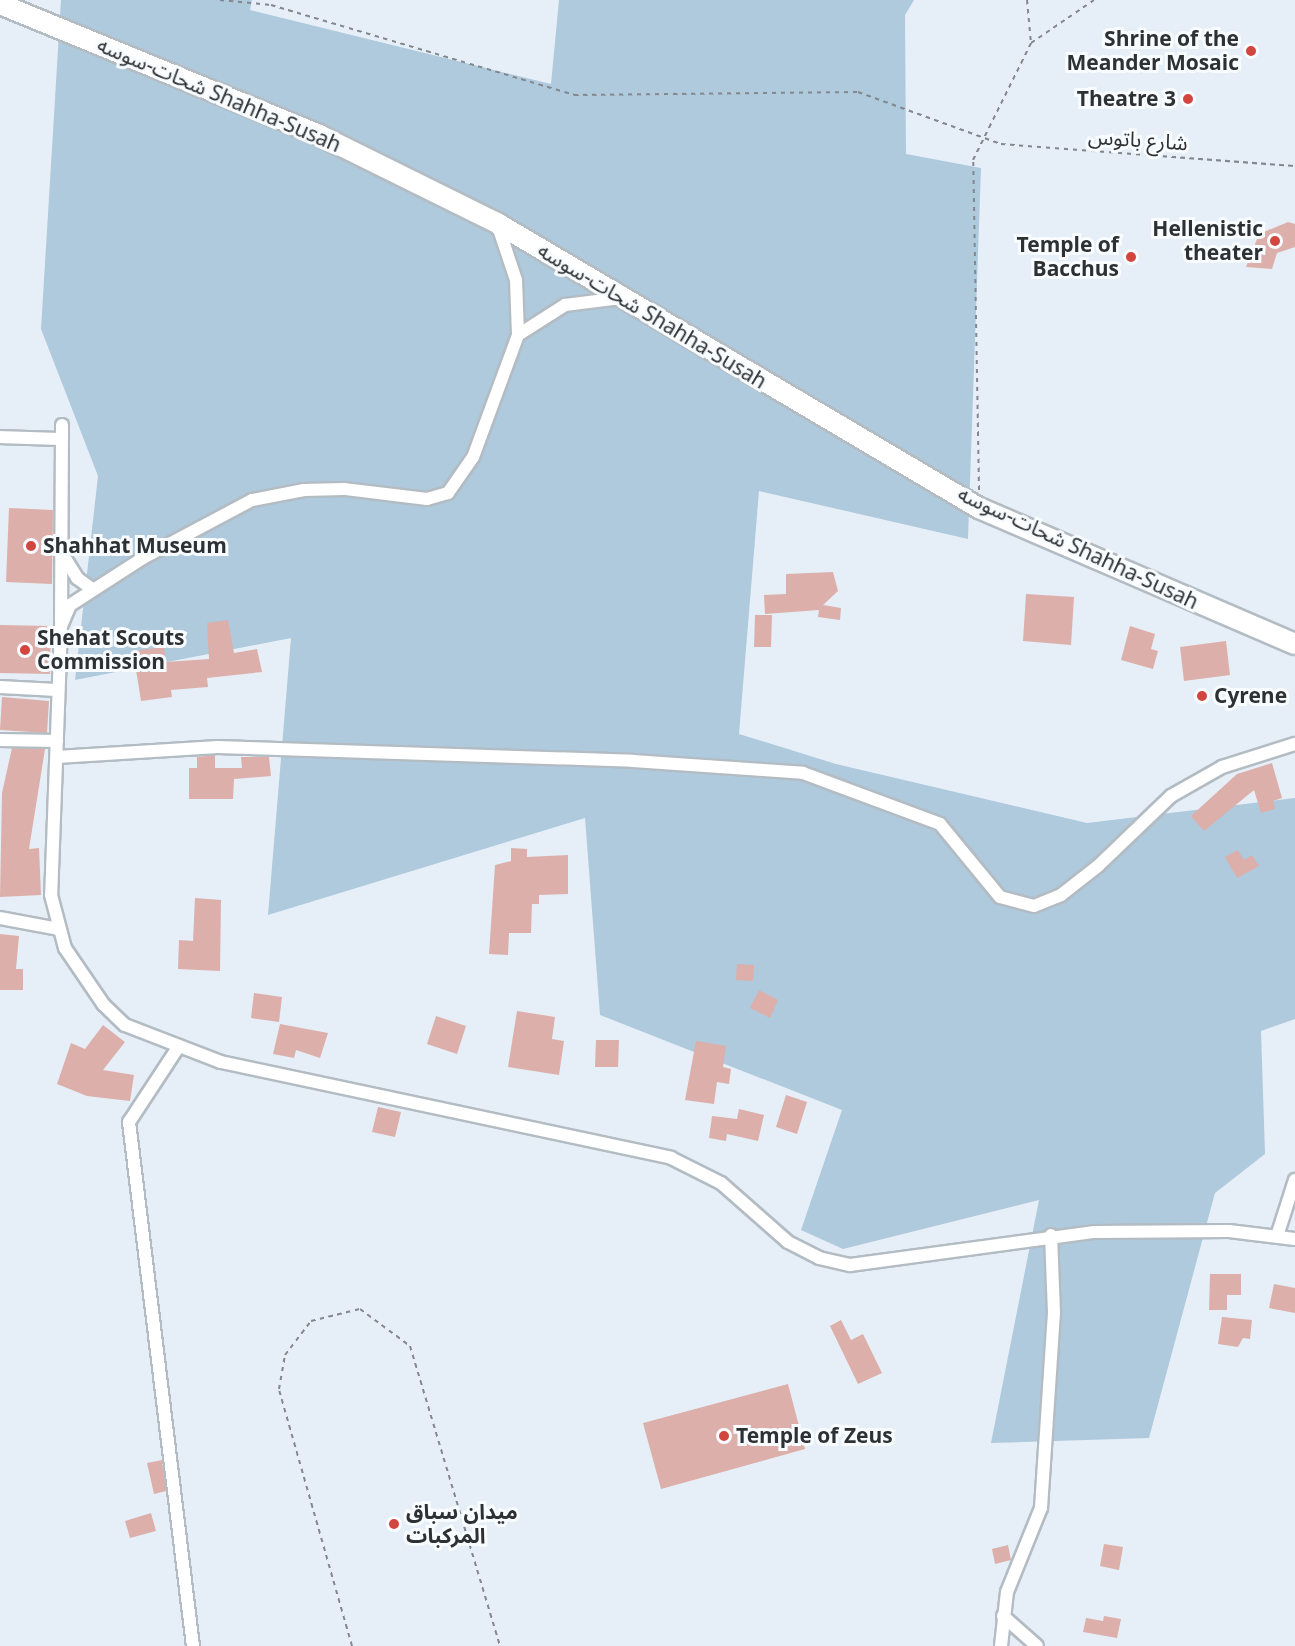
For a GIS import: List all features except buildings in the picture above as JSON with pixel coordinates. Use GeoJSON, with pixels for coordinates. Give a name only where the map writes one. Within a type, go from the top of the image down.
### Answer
{"type":"FeatureCollection","features":[{"type":"Feature","properties":{"kind":"main road","name":"شحات-سوسه Shahha-Susah"},"geometry":{"type":"LineString","coordinates":[[0,4],[319,135],[497,223],[979,508],[1295,644]]}},
{"type":"Feature","properties":{"kind":"street"},"geometry":{"type":"LineString","coordinates":[[61,626],[70,605],[92,589],[252,501],[304,490],[427,499],[448,493],[473,457],[518,335],[516,280],[497,223]]}},
{"type":"Feature","properties":{"kind":"street"},"geometry":{"type":"LineString","coordinates":[[518,335],[566,305],[621,298]]}},
{"type":"Feature","properties":{"kind":"street"},"geometry":{"type":"LineString","coordinates":[[62,425],[58,543],[61,626],[51,873],[59,929],[103,1004],[124,1025],[177,1049],[671,1158],[721,1183],[788,1242],[839,1262],[873,1265],[1051,1235],[1187,1230],[1295,1239]]}},
{"type":"Feature","properties":{"kind":"street"},"geometry":{"type":"LineString","coordinates":[[0,437],[61,439]]}},
{"type":"Feature","properties":{"kind":"street"},"geometry":{"type":"LineString","coordinates":[[58,543],[64,564],[92,589]]}},
{"type":"Feature","properties":{"kind":"street"},"geometry":{"type":"LineString","coordinates":[[0,687],[57,690]]}},
{"type":"Feature","properties":{"kind":"street"},"geometry":{"type":"LineString","coordinates":[[0,740],[57,741]]}},
{"type":"Feature","properties":{"kind":"street"},"geometry":{"type":"LineString","coordinates":[[57,757],[218,747],[633,761],[803,773],[940,824],[1000,897],[1034,906],[1061,895],[1098,866],[1171,796],[1221,767],[1295,744]]}},
{"type":"Feature","properties":{"kind":"street"},"geometry":{"type":"LineString","coordinates":[[0,918],[59,929]]}},
{"type":"Feature","properties":{"kind":"street"},"geometry":{"type":"LineString","coordinates":[[177,1049],[133,1110],[130,1134],[156,1311],[193,1646]]}},
{"type":"Feature","properties":{"kind":"street"},"geometry":{"type":"LineString","coordinates":[[1276,1236],[1295,1180]]}},
{"type":"Feature","properties":{"kind":"street"},"geometry":{"type":"LineString","coordinates":[[1001,1646],[1003,1616],[1042,1497],[1054,1313],[1051,1235]]}},
{"type":"Feature","properties":{"kind":"street"},"geometry":{"type":"LineString","coordinates":[[1003,1616],[1037,1646]]}},
{"type":"Feature","properties":{"kind":"path","name":"شارع باتوس"},"geometry":{"type":"LineString","coordinates":[[220,0],[271,5],[574,95],[858,92],[980,140],[1295,166]]}},
{"type":"Feature","properties":{"kind":"path"},"geometry":{"type":"LineString","coordinates":[[1027,0],[1031,43]]}},
{"type":"Feature","properties":{"kind":"path"},"geometry":{"type":"LineString","coordinates":[[979,508],[973,160],[980,140],[1031,43],[1094,0]]}},
{"type":"Feature","properties":{"kind":"path"},"geometry":{"type":"LineString","coordinates":[[352,1646],[279,1389],[285,1355],[311,1321],[360,1310],[410,1346],[500,1646]]}},
{"type":"Feature","properties":{"kind":"shaded area"},"geometry":{"type":"Polygon","coordinates":[[[61,0],[252,0],[250,10],[551,84],[559,0],[914,0],[905,15],[906,154],[981,168],[968,539],[759,491],[739,734],[836,764],[1087,823],[1295,798],[1295,1019],[1261,1031],[1265,1154],[1215,1193],[1149,1438],[991,1443],[1039,1200],[843,1249],[801,1230],[842,1110],[600,1015],[585,818],[268,915],[291,638],[75,680],[98,476],[41,329],[61,0]]]}},
{"type":"Feature","properties":{"kind":"place","name":"Shrine of the Meander Mosaic"},"geometry":{"type":"Point","coordinates":[1251,51]}},
{"type":"Feature","properties":{"kind":"place","name":"Theatre 3"},"geometry":{"type":"Point","coordinates":[1188,99]}},
{"type":"Feature","properties":{"kind":"place","name":"Hellenistic theater"},"geometry":{"type":"Point","coordinates":[1275,241]}},
{"type":"Feature","properties":{"kind":"place","name":"Temple of Bacchus"},"geometry":{"type":"Point","coordinates":[1131,257]}},
{"type":"Feature","properties":{"kind":"place","name":"Shahhat Museum"},"geometry":{"type":"Point","coordinates":[31,546]}},
{"type":"Feature","properties":{"kind":"place","name":"Shehat Scouts Commission"},"geometry":{"type":"Point","coordinates":[25,650]}},
{"type":"Feature","properties":{"kind":"place","name":"Cyrene"},"geometry":{"type":"Point","coordinates":[1202,696]}},
{"type":"Feature","properties":{"kind":"place","name":"Temple of Zeus"},"geometry":{"type":"Point","coordinates":[724,1436]}},
{"type":"Feature","properties":{"kind":"place","name":"ميدان سباق المركبات"},"geometry":{"type":"Point","coordinates":[394,1524]}}]}
